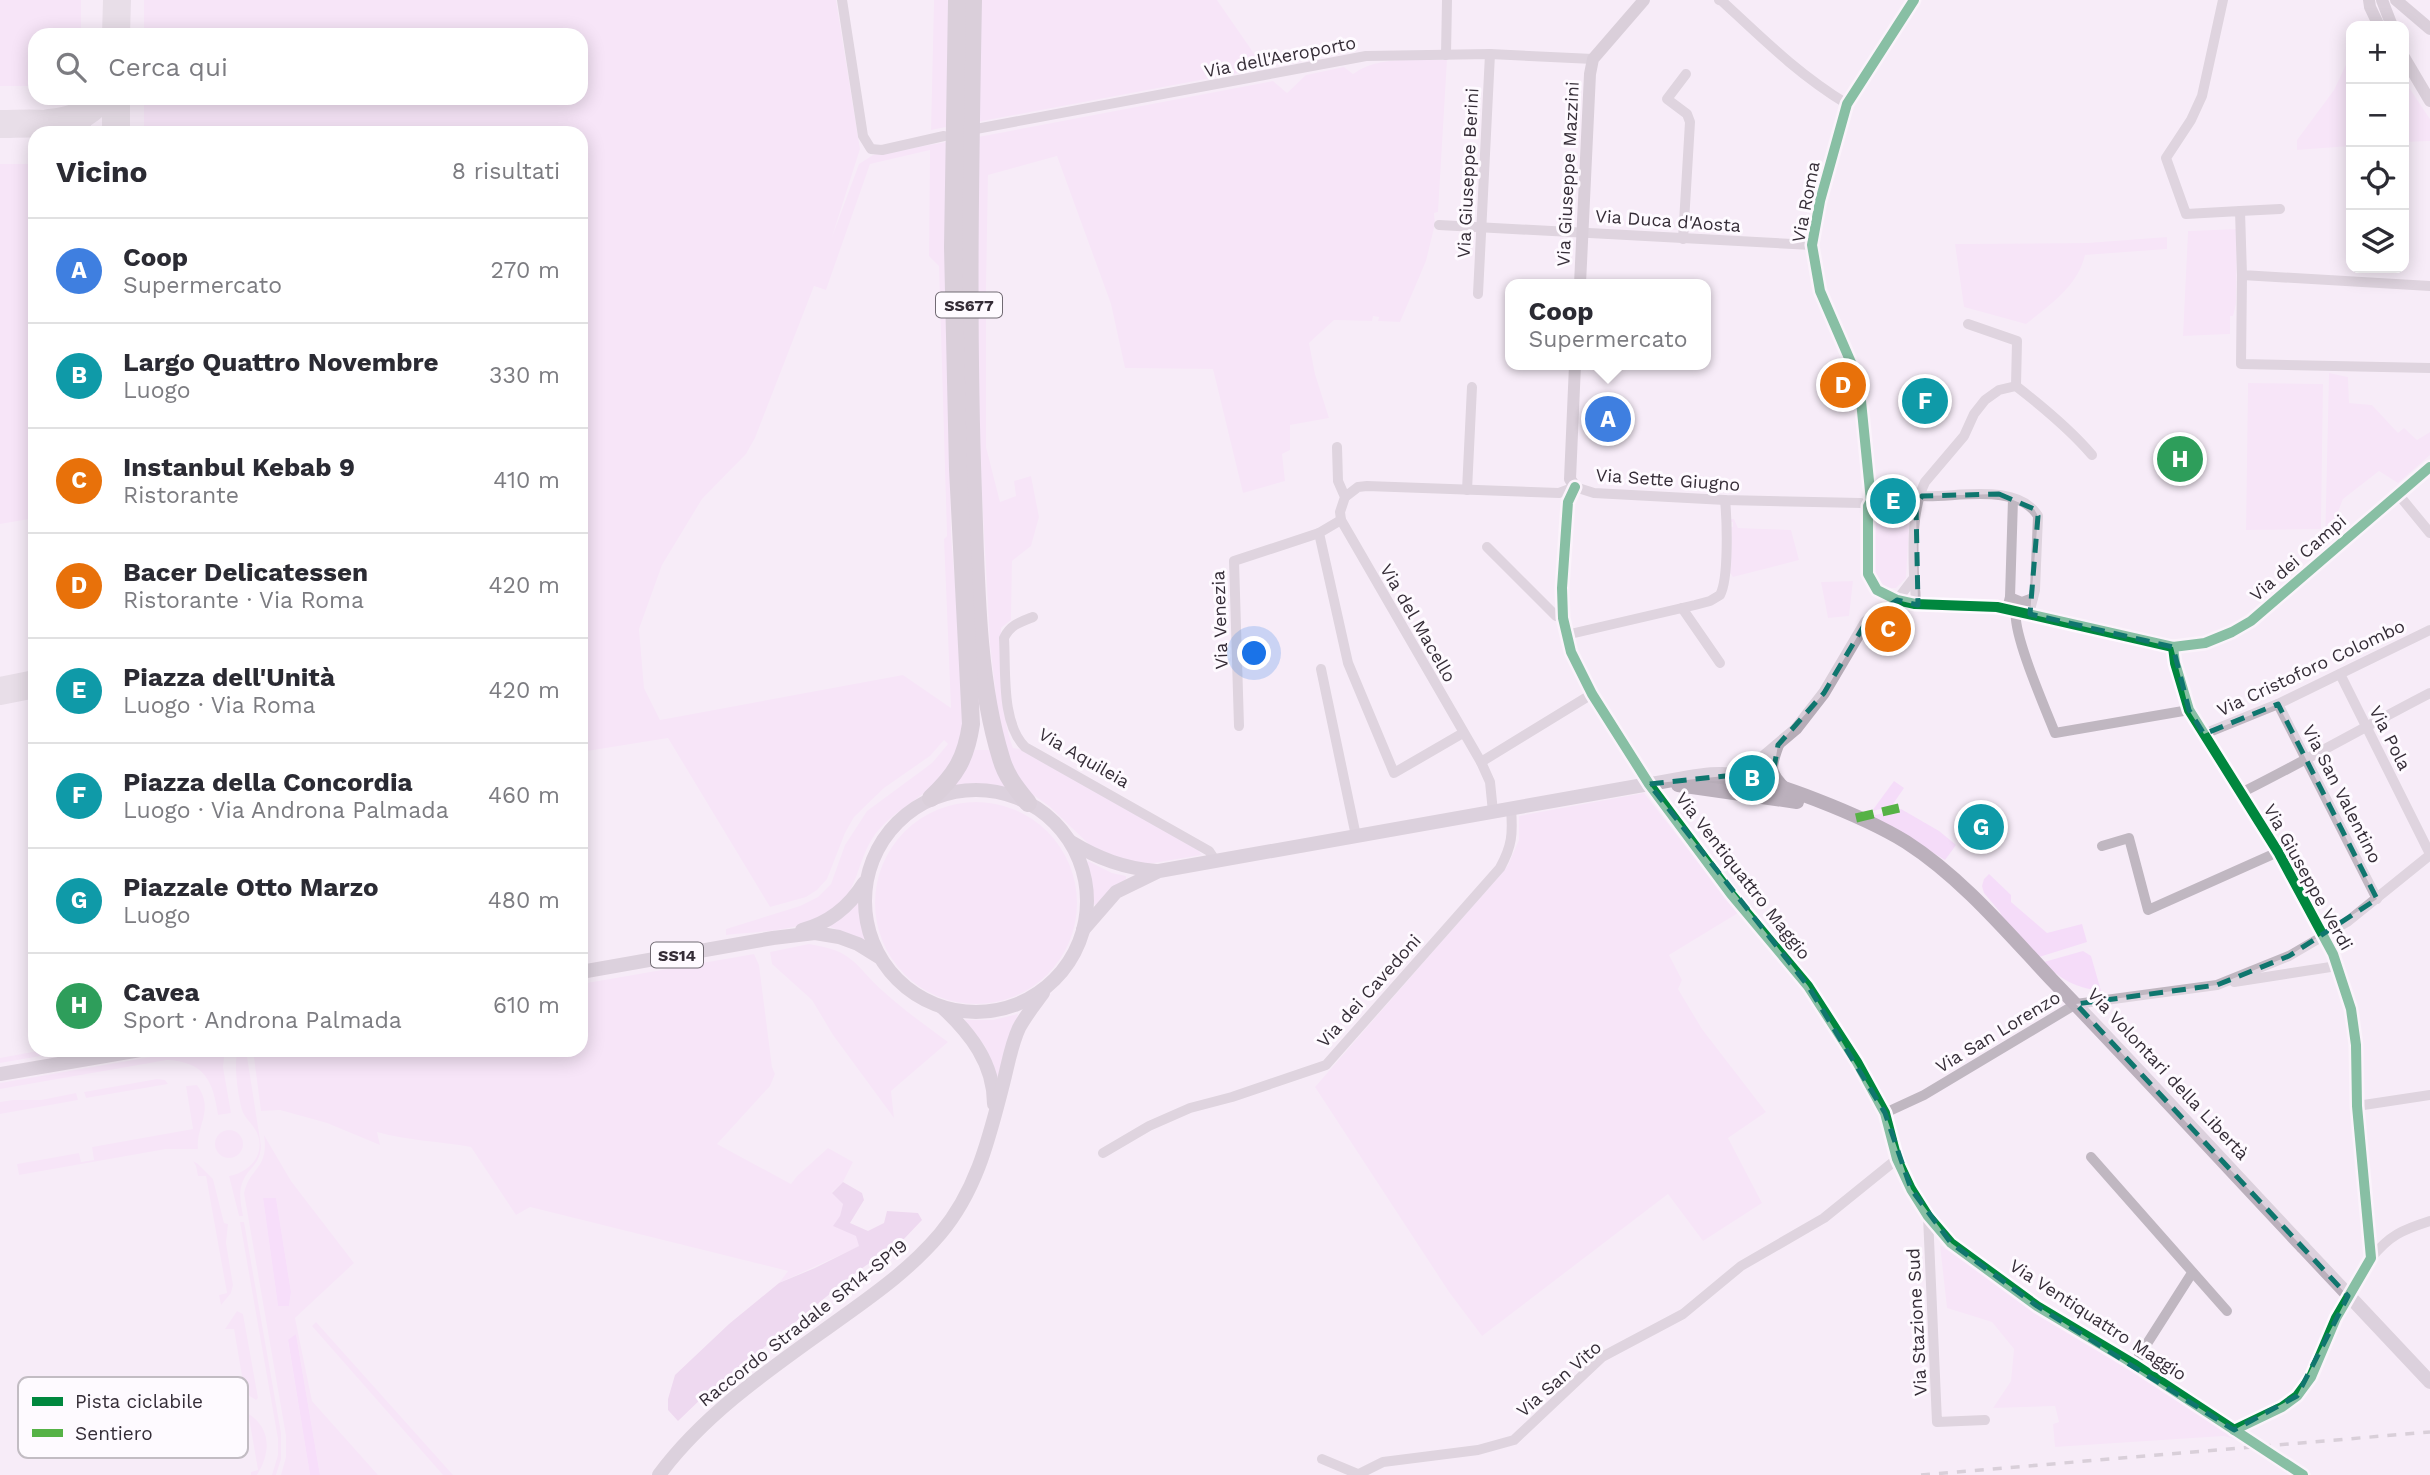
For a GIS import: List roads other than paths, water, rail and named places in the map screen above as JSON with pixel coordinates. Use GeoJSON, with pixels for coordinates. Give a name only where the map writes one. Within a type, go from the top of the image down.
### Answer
{"type":"FeatureCollection","features":[{"type":"Feature","properties":{"kind":"highway","name":"SS677"},"geometry":{"type":"LineString","coordinates":[[932,798],[960,765],[968,746],[971,724],[958,470],[953,247],[957,0]]}},
{"type":"Feature","properties":{"kind":"highway","name":"SS677"},"geometry":{"type":"LineString","coordinates":[[973,0],[968,286],[970,429],[978,610],[989,704],[1001,758],[1009,780],[1027,803]]}},
{"type":"Feature","properties":{"kind":"main road"},"geometry":{"type":"LineString","coordinates":[[1215,860],[1712,774],[1734,775],[1786,790],[1853,816]]}},
{"type":"Feature","properties":{"kind":"main road"},"geometry":{"type":"LineString","coordinates":[[1649,784],[1681,785],[1786,799],[1853,816]]}},
{"type":"Feature","properties":{"kind":"main road","name":"SS14"},"geometry":{"type":"LineString","coordinates":[[773,938],[811,928],[842,911],[856,896],[883,840],[905,816],[932,798],[974,790],[996,791],[1027,803],[1038,808],[1057,824],[1080,861],[1087,902],[1083,930],[1064,969],[1031,997],[1011,1006],[976,1012],[942,1007],[906,987],[880,957],[871,938],[865,913],[866,878]]}},
{"type":"Feature","properties":{"kind":"main road","name":"Via Volontari della Libertà"},"geometry":{"type":"LineString","coordinates":[[1853,816],[1905,842],[1948,875],[1979,904],[2430,1382]]}},
{"type":"Feature","properties":{"kind":"main road","name":"SS14"},"geometry":{"type":"LineString","coordinates":[[1070,841],[1105,861],[1129,869],[1159,871],[1215,860]]}},
{"type":"Feature","properties":{"kind":"main road","name":"SS14"},"geometry":{"type":"LineString","coordinates":[[1083,930],[1116,892],[1159,871]]}},
{"type":"Feature","properties":{"kind":"main road","name":"SS14"},"geometry":{"type":"LineString","coordinates":[[588,971],[816,933],[858,944],[880,957]]}},
{"type":"Feature","properties":{"kind":"main road","name":"Raccordo Stradale SR14-SP19"},"geometry":{"type":"LineString","coordinates":[[659,1475],[710,1420],[757,1379],[887,1285],[918,1259],[943,1231],[962,1203],[984,1158],[1019,1028],[1050,983]]}},
{"type":"Feature","properties":{"kind":"main road","name":"Raccordo Stradale SR14-SP19"},"geometry":{"type":"LineString","coordinates":[[942,1007],[976,1043],[986,1064],[994,1098],[994,1119]]}},
{"type":"Feature","properties":{"kind":"main road"},"geometry":{"type":"LineString","coordinates":[[0,1074],[99,1057]]}},
{"type":"Feature","properties":{"kind":"street"},"geometry":{"type":"LineString","coordinates":[[842,0],[863,136],[871,149],[882,150],[944,136]]}},
{"type":"Feature","properties":{"kind":"street"},"geometry":{"type":"LineString","coordinates":[[1446,55],[1447,0]]}},
{"type":"Feature","properties":{"kind":"street","name":"Via Giuseppe Mazzini"},"geometry":{"type":"LineString","coordinates":[[1580,279],[1593,58],[1644,0]]}},
{"type":"Feature","properties":{"kind":"street"},"geometry":{"type":"LineString","coordinates":[[1719,0],[1787,63],[1815,85],[1847,104]]}},
{"type":"Feature","properties":{"kind":"street","name":"Via Roma"},"geometry":{"type":"LineString","coordinates":[[1897,600],[1877,590],[1868,574],[1868,506],[1871,501],[1859,381],[1820,290],[1812,245],[1847,104],[1914,0]]}},
{"type":"Feature","properties":{"kind":"street"},"geometry":{"type":"LineString","coordinates":[[2223,0],[2202,96],[2191,120],[2166,158],[2186,214],[2280,209]]}},
{"type":"Feature","properties":{"kind":"street"},"geometry":{"type":"LineString","coordinates":[[2369,0],[2376,21]]}},
{"type":"Feature","properties":{"kind":"street"},"geometry":{"type":"LineString","coordinates":[[2382,0],[2390,21]]}},
{"type":"Feature","properties":{"kind":"street"},"geometry":{"type":"LineString","coordinates":[[2396,0],[2430,29]]}},
{"type":"Feature","properties":{"kind":"street","name":"Via dell'Aeroporto"},"geometry":{"type":"LineString","coordinates":[[976,129],[1366,56],[1489,54],[1593,58]]}},
{"type":"Feature","properties":{"kind":"street","name":"Via Giuseppe Berini"},"geometry":{"type":"LineString","coordinates":[[1478,294],[1489,54]]}},
{"type":"Feature","properties":{"kind":"street"},"geometry":{"type":"LineString","coordinates":[[2409,66],[2430,102]]}},
{"type":"Feature","properties":{"kind":"street"},"geometry":{"type":"LineString","coordinates":[[1682,239],[1690,122],[1687,114],[1667,99],[1686,74]]}},
{"type":"Feature","properties":{"kind":"street"},"geometry":{"type":"LineString","coordinates":[[2239,211],[2242,275],[2241,364],[2430,368]]}},
{"type":"Feature","properties":{"kind":"street","name":"Via Duca d'Aosta"},"geometry":{"type":"LineString","coordinates":[[1439,225],[1812,245]]}},
{"type":"Feature","properties":{"kind":"street"},"geometry":{"type":"LineString","coordinates":[[2242,275],[2430,286]]}},
{"type":"Feature","properties":{"kind":"street"},"geometry":{"type":"LineString","coordinates":[[1968,324],[2017,341],[2016,386]]}},
{"type":"Feature","properties":{"kind":"street"},"geometry":{"type":"LineString","coordinates":[[1575,370],[1570,479],[1575,487],[1568,502],[1562,587],[1566,635],[1571,652],[1592,694],[1649,784]]}},
{"type":"Feature","properties":{"kind":"street"},"geometry":{"type":"LineString","coordinates":[[2016,386],[2081,442],[2092,455]]}},
{"type":"Feature","properties":{"kind":"street"},"geometry":{"type":"LineString","coordinates":[[1915,604],[1917,597],[1913,579],[1916,506],[1922,496],[1921,490],[1964,436],[1985,400],[1999,390],[2016,386]]}},
{"type":"Feature","properties":{"kind":"street"},"geometry":{"type":"LineString","coordinates":[[1467,490],[1472,387]]}},
{"type":"Feature","properties":{"kind":"street"},"geometry":{"type":"LineString","coordinates":[[1337,447],[1338,481],[1345,497],[1340,520]]}},
{"type":"Feature","properties":{"kind":"street","name":"Via dei Campi"},"geometry":{"type":"LineString","coordinates":[[2173,647],[2205,643],[2250,621],[2430,467]]}},
{"type":"Feature","properties":{"kind":"street","name":"Via Sette Giugno"},"geometry":{"type":"LineString","coordinates":[[1345,497],[1358,487],[1367,486],[1559,493],[1575,487],[1594,493],[1861,503],[1868,506]]}},
{"type":"Feature","properties":{"kind":"street"},"geometry":{"type":"LineString","coordinates":[[1922,496],[1999,494],[2034,509],[2038,516],[2033,597]]}},
{"type":"Feature","properties":{"kind":"street"},"geometry":{"type":"LineString","coordinates":[[2398,494],[2430,533]]}},
{"type":"Feature","properties":{"kind":"street"},"geometry":{"type":"LineString","coordinates":[[2013,499],[2016,626],[2055,733],[2189,710]]}},
{"type":"Feature","properties":{"kind":"street"},"geometry":{"type":"LineString","coordinates":[[1566,635],[1710,601],[1723,592],[1727,515],[1725,500]]}},
{"type":"Feature","properties":{"kind":"street","name":"Via Venezia"},"geometry":{"type":"LineString","coordinates":[[1239,726],[1234,561],[1319,533],[1340,520]]}},
{"type":"Feature","properties":{"kind":"street","name":"Via del Macello"},"geometry":{"type":"LineString","coordinates":[[1340,520],[1480,762],[1490,782],[1493,812]]}},
{"type":"Feature","properties":{"kind":"street"},"geometry":{"type":"LineString","coordinates":[[1319,533],[1348,663],[1394,774],[1463,733]]}},
{"type":"Feature","properties":{"kind":"street"},"geometry":{"type":"LineString","coordinates":[[1487,547],[1556,616],[1563,618]]}},
{"type":"Feature","properties":{"kind":"street"},"geometry":{"type":"LineString","coordinates":[[1681,785],[1724,780],[1757,762],[1796,729],[1825,693],[1866,622],[1893,607],[1913,579]]}},
{"type":"Feature","properties":{"kind":"street"},"geometry":{"type":"LineString","coordinates":[[2016,608],[2033,597]]}},
{"type":"Feature","properties":{"kind":"street"},"geometry":{"type":"LineString","coordinates":[[2016,608],[2033,597]]}},
{"type":"Feature","properties":{"kind":"street"},"geometry":{"type":"LineString","coordinates":[[1897,600],[1915,604],[2016,608],[2173,647]]}},
{"type":"Feature","properties":{"kind":"street"},"geometry":{"type":"LineString","coordinates":[[1682,608],[1720,663]]}},
{"type":"Feature","properties":{"kind":"street","name":"Via Aquileia"},"geometry":{"type":"LineString","coordinates":[[1033,617],[1017,623],[1008,630],[1004,638],[1009,716],[1017,739],[1025,747],[1209,851],[1215,860]]}},
{"type":"Feature","properties":{"kind":"street","name":"Via Cristoforo Colombo"},"geometry":{"type":"LineString","coordinates":[[2204,734],[2278,704],[2430,630]]}},
{"type":"Feature","properties":{"kind":"street","name":"Via Giuseppe Verdi"},"geometry":{"type":"LineString","coordinates":[[2173,647],[2189,710],[2278,852],[2324,936],[2351,1009],[2356,1045],[2357,1106],[2371,1258]]}},
{"type":"Feature","properties":{"kind":"street"},"geometry":{"type":"LineString","coordinates":[[1321,669],[1356,836]]}},
{"type":"Feature","properties":{"kind":"street","name":"Via Pola"},"geometry":{"type":"LineString","coordinates":[[2340,674],[2430,855]]}},
{"type":"Feature","properties":{"kind":"street"},"geometry":{"type":"LineString","coordinates":[[2241,793],[2430,693]]}},
{"type":"Feature","properties":{"kind":"street"},"geometry":{"type":"LineString","coordinates":[[1480,762],[1592,694]]}},
{"type":"Feature","properties":{"kind":"street","name":"Via San Valentino"},"geometry":{"type":"LineString","coordinates":[[2278,704],[2377,899]]}},
{"type":"Feature","properties":{"kind":"street"},"geometry":{"type":"LineString","coordinates":[[1777,745],[1772,771],[1775,779],[1786,790]]}},
{"type":"Feature","properties":{"kind":"street","name":"Via Ventiquattro Maggio"},"geometry":{"type":"LineString","coordinates":[[1649,784],[1731,894],[1808,986],[1857,1062],[1885,1113],[1897,1159],[1911,1189],[1928,1216],[1951,1243],[2037,1306],[2134,1364],[2303,1475]]}},
{"type":"Feature","properties":{"kind":"street","name":"Via dei Cavedoni"},"geometry":{"type":"LineString","coordinates":[[1103,1153],[1149,1126],[1189,1108],[1232,1097],[1326,1065],[1500,868],[1510,849],[1513,829],[1511,809]]}},
{"type":"Feature","properties":{"kind":"street"},"geometry":{"type":"LineString","coordinates":[[2102,846],[2129,838],[2148,911],[2278,852]]}},
{"type":"Feature","properties":{"kind":"street","name":"Via San Lorenzo"},"geometry":{"type":"LineString","coordinates":[[2217,985],[2284,958],[2347,922],[2430,855]]}},
{"type":"Feature","properties":{"kind":"street"},"geometry":{"type":"LineString","coordinates":[[2284,958],[2286,974]]}},
{"type":"Feature","properties":{"kind":"street","name":"Via San Lorenzo"},"geometry":{"type":"LineString","coordinates":[[1885,1113],[1924,1095],[2076,1004],[2337,966]]}},
{"type":"Feature","properties":{"kind":"street"},"geometry":{"type":"LineString","coordinates":[[2357,1106],[2430,1095]]}},
{"type":"Feature","properties":{"kind":"street"},"geometry":{"type":"LineString","coordinates":[[2091,1157],[2227,1311]]}},
{"type":"Feature","properties":{"kind":"street","name":"Via San Vito"},"geometry":{"type":"LineString","coordinates":[[1322,1460],[1357,1475],[1383,1462],[1478,1450],[1514,1440],[1602,1357],[1684,1314],[1741,1266],[1824,1218],[1897,1159]]}},
{"type":"Feature","properties":{"kind":"street","name":"Via Stazione Sud"},"geometry":{"type":"LineString","coordinates":[[1928,1216],[1937,1422],[1985,1420]]}},
{"type":"Feature","properties":{"kind":"street"},"geometry":{"type":"LineString","coordinates":[[2234,1430],[2282,1407],[2297,1396],[2311,1377],[2336,1318],[2371,1258],[2383,1243],[2398,1231],[2430,1221]]}},
{"type":"Feature","properties":{"kind":"street"},"geometry":{"type":"LineString","coordinates":[[2134,1364],[2192,1273]]}},
{"type":"Feature","properties":{"kind":"railway"},"geometry":{"type":"LineString","coordinates":[[1921,1475],[2430,1432]]}},
{"type":"Feature","properties":{"kind":"place","name":"Bacer Delicatessen"},"geometry":{"type":"Point","coordinates":[1843,385]}},
{"type":"Feature","properties":{"kind":"place","name":"Piazza della Concordia"},"geometry":{"type":"Point","coordinates":[1925,401]}},
{"type":"Feature","properties":{"kind":"place","name":"Coop"},"geometry":{"type":"Point","coordinates":[1608,419]}},
{"type":"Feature","properties":{"kind":"place","name":"Cavea"},"geometry":{"type":"Point","coordinates":[2180,459]}},
{"type":"Feature","properties":{"kind":"place","name":"Piazza dell'Unità"},"geometry":{"type":"Point","coordinates":[1893,501]}},
{"type":"Feature","properties":{"kind":"place","name":"Instanbul Kebab 9"},"geometry":{"type":"Point","coordinates":[1888,629]}},
{"type":"Feature","properties":{"kind":"place","name":"Largo Quattro Novembre"},"geometry":{"type":"Point","coordinates":[1752,778]}},
{"type":"Feature","properties":{"kind":"place","name":"Piazzale Otto Marzo"},"geometry":{"type":"Point","coordinates":[1981,827]}}]}
